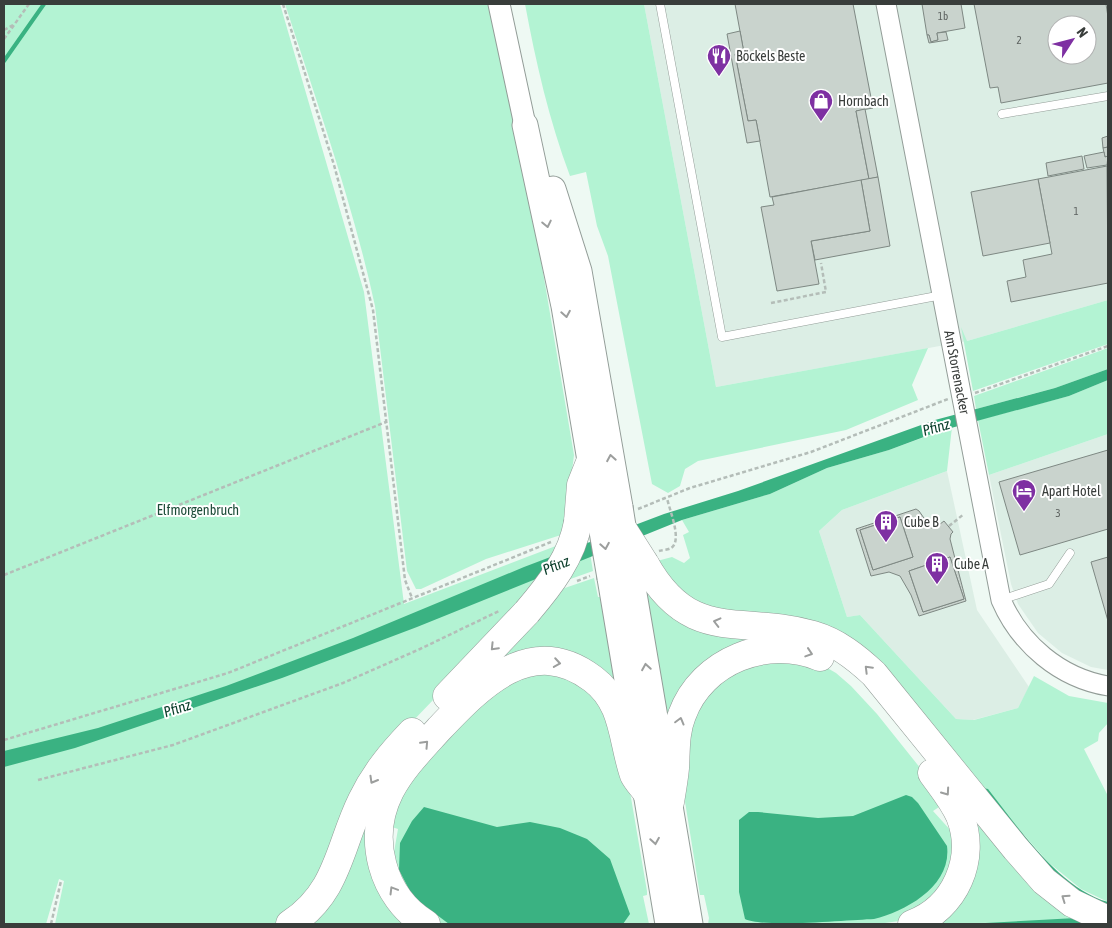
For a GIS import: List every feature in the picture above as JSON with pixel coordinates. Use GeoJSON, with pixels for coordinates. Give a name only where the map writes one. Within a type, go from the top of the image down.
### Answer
{"type":"FeatureCollection","features":[{"type":"Feature","properties":{"kind":"highway"},"geometry":{"type":"LineString","coordinates":[[525,125],[556,266],[591,460],[581,485],[612,516],[627,567],[693,614],[731,625],[784,629],[812,634],[826,639],[851,654],[879,680],[1016,849],[1044,880],[1072,903],[1108,920]]}},
{"type":"Feature","properties":{"kind":"highway"},"geometry":{"type":"LineString","coordinates":[[525,125],[548,172],[579,271],[585,303],[612,516],[627,567],[678,919]]}},
{"type":"Feature","properties":{"kind":"highway"},"geometry":{"type":"LineString","coordinates":[[290,924],[310,906],[333,877],[360,802],[374,776],[390,755],[515,610],[560,568],[569,552],[612,516]]}},
{"type":"Feature","properties":{"kind":"highway"},"geometry":{"type":"LineString","coordinates":[[659,797],[675,770],[676,737],[681,716],[699,686],[713,673],[746,653],[770,648],[793,649],[826,660],[855,681],[881,708],[949,795],[960,817],[966,849],[965,860],[958,882],[939,908],[912,924]]}},
{"type":"Feature","properties":{"kind":"highway"},"geometry":{"type":"LineString","coordinates":[[426,924],[401,902],[387,881],[379,850],[380,816],[390,792],[405,767],[468,698],[500,673],[526,663],[547,662],[574,667],[595,680],[607,694],[617,711],[635,776],[659,797]]}},
{"type":"Feature","properties":{"kind":"main road"},"geometry":{"type":"LineString","coordinates":[[499,4],[525,125]]}},
{"type":"Feature","properties":{"kind":"street","name":"Am Storrenacker"},"geometry":{"type":"LineString","coordinates":[[886,4],[1001,600],[1007,615],[1020,634],[1036,651],[1070,674],[1108,686]]}},
{"type":"Feature","properties":{"kind":"lane"},"geometry":{"type":"LineString","coordinates":[[660,4],[722,337],[942,295]]}},
{"type":"Feature","properties":{"kind":"lane"},"geometry":{"type":"LineString","coordinates":[[1002,114],[1108,96]]}},
{"type":"Feature","properties":{"kind":"lane"},"geometry":{"type":"LineString","coordinates":[[1001,600],[1049,584],[1070,553]]}},
{"type":"Feature","properties":{"kind":"path"},"geometry":{"type":"LineString","coordinates":[[4,39],[29,4]]}},
{"type":"Feature","properties":{"kind":"path"},"geometry":{"type":"LineString","coordinates":[[283,4],[334,165],[373,310],[406,580],[412,598]]}},
{"type":"Feature","properties":{"kind":"path"},"geometry":{"type":"LineString","coordinates":[[4,30],[14,24]]}},
{"type":"Feature","properties":{"kind":"path"},"geometry":{"type":"LineString","coordinates":[[771,303],[826,292],[821,263]]}},
{"type":"Feature","properties":{"kind":"path"},"geometry":{"type":"LineString","coordinates":[[612,516],[667,498],[690,488],[811,452],[951,398],[962,400],[1108,346]]}},
{"type":"Feature","properties":{"kind":"path"},"geometry":{"type":"LineString","coordinates":[[4,575],[386,422]]}},
{"type":"Feature","properties":{"kind":"path"},"geometry":{"type":"LineString","coordinates":[[572,582],[627,567],[671,548],[676,543],[676,533],[667,498]]}},
{"type":"Feature","properties":{"kind":"path"},"geometry":{"type":"LineString","coordinates":[[949,526],[964,514]]}},
{"type":"Feature","properties":{"kind":"path"},"geometry":{"type":"LineString","coordinates":[[4,740],[228,673],[554,541]]}},
{"type":"Feature","properties":{"kind":"path"},"geometry":{"type":"LineString","coordinates":[[38,780],[173,745],[343,683],[515,610]]}},
{"type":"Feature","properties":{"kind":"path"},"geometry":{"type":"LineString","coordinates":[[51,924],[61,881]]}},
{"type":"Feature","properties":{"kind":"shaded area"},"geometry":{"type":"Polygon","coordinates":[[[644,4],[1108,4],[1108,300],[967,341],[716,387],[644,4]]]}},
{"type":"Feature","properties":{"kind":"shaded area"},"geometry":{"type":"Polygon","coordinates":[[[1108,434],[1108,670],[1091,667],[1062,653],[1038,633],[1018,604],[1011,584],[989,475],[1108,434]]]}},
{"type":"Feature","properties":{"kind":"shaded area"},"geometry":{"type":"Polygon","coordinates":[[[947,471],[977,610],[1029,687],[1018,708],[973,720],[956,719],[860,615],[847,617],[819,531],[842,510],[947,471]]]}},
{"type":"Feature","properties":{"kind":"green space","name":"Elfmorgenbruch"},"geometry":{"type":"Polygon","coordinates":[[[4,4],[280,4],[364,292],[404,604],[561,544],[549,567],[459,673],[386,749],[328,872],[278,924],[55,924],[64,881],[59,879],[46,924],[4,924],[4,4]]]}},
{"type":"Feature","properties":{"kind":"green space"},"geometry":{"type":"Polygon","coordinates":[[[285,4],[492,4],[535,225],[574,455],[564,534],[486,559],[421,589],[416,589],[407,571],[375,306],[334,154],[285,4]]]}},
{"type":"Feature","properties":{"kind":"green space"},"geometry":{"type":"Polygon","coordinates":[[[525,4],[644,4],[716,387],[928,348],[912,385],[918,400],[846,430],[698,461],[685,469],[680,486],[668,493],[652,484],[608,256],[597,226],[586,172],[570,176],[544,91],[525,4]]]}},
{"type":"Feature","properties":{"kind":"green space"},"geometry":{"type":"Polygon","coordinates":[[[1108,300],[1108,344],[973,391],[961,327],[967,341],[1108,300]]]}},
{"type":"Feature","properties":{"kind":"green space"},"geometry":{"type":"Polygon","coordinates":[[[1108,348],[1108,369],[1055,388],[976,409],[974,396],[1108,348]]]}},
{"type":"Feature","properties":{"kind":"green space"},"geometry":{"type":"Polygon","coordinates":[[[1108,380],[1108,434],[989,475],[978,420],[1069,396],[1108,380]]]}},
{"type":"Feature","properties":{"kind":"green space"},"geometry":{"type":"Polygon","coordinates":[[[952,427],[947,471],[842,510],[819,531],[847,617],[860,615],[956,719],[974,720],[1018,708],[1034,676],[1069,696],[1108,703],[1108,723],[1099,733],[1098,741],[1084,749],[1108,796],[1108,902],[1081,889],[1048,862],[848,636],[821,623],[793,617],[729,611],[710,607],[692,598],[674,584],[657,561],[672,557],[684,563],[690,558],[683,535],[689,532],[682,520],[770,494],[827,468],[889,450],[952,427]]]}},
{"type":"Feature","properties":{"kind":"green space"},"geometry":{"type":"Polygon","coordinates":[[[586,529],[593,571],[562,582],[586,529]]]}},
{"type":"Feature","properties":{"kind":"green space"},"geometry":{"type":"Polygon","coordinates":[[[594,578],[598,597],[600,597],[618,699],[520,658],[372,822],[415,924],[301,924],[358,833],[556,591],[594,578]]]}},
{"type":"Feature","properties":{"kind":"green space"},"geometry":{"type":"Polygon","coordinates":[[[646,587],[835,650],[1101,924],[926,924],[947,909],[957,798],[869,686],[834,656],[748,646],[670,738],[646,587]]]}},
{"type":"Feature","properties":{"kind":"green space"},"geometry":{"type":"Polygon","coordinates":[[[752,659],[822,665],[836,673],[877,714],[929,779],[942,805],[933,811],[953,833],[951,880],[910,918],[878,924],[708,924],[709,918],[704,895],[700,895],[682,783],[695,704],[752,659]]]}},
{"type":"Feature","properties":{"kind":"green space"},"geometry":{"type":"Polygon","coordinates":[[[531,668],[589,684],[623,751],[647,891],[647,895],[643,896],[649,924],[441,924],[400,890],[394,852],[398,829],[389,826],[386,816],[459,716],[531,668]]]}},
{"type":"Feature","properties":{"kind":"water","name":"Pfinz"},"geometry":{"type":"Polygon","coordinates":[[[1108,369],[1108,380],[1069,396],[940,431],[889,450],[827,468],[770,494],[682,520],[417,627],[282,678],[75,748],[4,767],[4,751],[98,728],[226,686],[353,638],[524,567],[664,514],[738,491],[935,420],[1055,388],[1108,369]]]}},
{"type":"Feature","properties":{"kind":"water"},"geometry":{"type":"Polygon","coordinates":[[[983,788],[988,789],[1026,838],[1056,870],[1090,895],[1108,902],[1108,908],[1088,898],[1053,872],[1038,857],[983,788]]]}},
{"type":"Feature","properties":{"kind":"water"},"geometry":{"type":"Polygon","coordinates":[[[906,795],[912,797],[918,803],[947,846],[947,860],[942,873],[935,885],[924,894],[900,910],[874,919],[769,923],[745,919],[739,892],[739,820],[749,812],[818,818],[853,816],[906,795]]]}},
{"type":"Feature","properties":{"kind":"water"},"geometry":{"type":"Polygon","coordinates":[[[424,807],[497,827],[530,822],[560,828],[587,839],[610,859],[630,914],[623,924],[449,924],[413,897],[399,870],[400,843],[412,821],[424,807]]]}},
{"type":"Feature","properties":{"kind":"water"},"geometry":{"type":"Polygon","coordinates":[[[1076,918],[1083,922],[1082,924],[967,924],[1076,918]]]}},
{"type":"Feature","properties":{"kind":"building"},"geometry":{"type":"Polygon","coordinates":[[[735,4],[853,4],[873,108],[856,111],[869,179],[770,197],[756,120],[748,121],[735,54],[744,53],[735,4]]]}},
{"type":"Feature","properties":{"kind":"building"},"geometry":{"type":"Polygon","coordinates":[[[922,4],[961,4],[965,28],[937,33],[938,40],[931,42],[929,35],[927,35],[922,4]]]}},
{"type":"Feature","properties":{"kind":"building"},"geometry":{"type":"Polygon","coordinates":[[[974,4],[1106,4],[1108,17],[1108,83],[1001,103],[998,87],[990,88],[974,4]]]}},
{"type":"Feature","properties":{"kind":"building"},"geometry":{"type":"Polygon","coordinates":[[[740,31],[744,53],[735,54],[748,121],[756,120],[760,141],[747,143],[727,34],[740,31]]]}},
{"type":"Feature","properties":{"kind":"building"},"geometry":{"type":"Polygon","coordinates":[[[946,32],[948,40],[929,43],[927,35],[929,35],[931,42],[938,40],[937,33],[946,32]]]}},
{"type":"Feature","properties":{"kind":"building"},"geometry":{"type":"Polygon","coordinates":[[[865,109],[878,177],[869,179],[856,111],[865,109]]]}},
{"type":"Feature","properties":{"kind":"building"},"geometry":{"type":"Polygon","coordinates":[[[1108,136],[1108,147],[1103,148],[1102,138],[1108,136]]]}},
{"type":"Feature","properties":{"kind":"building"},"geometry":{"type":"Polygon","coordinates":[[[1108,147],[1108,156],[1105,157],[1103,148],[1108,147]]]}},
{"type":"Feature","properties":{"kind":"building"},"geometry":{"type":"Polygon","coordinates":[[[1104,152],[1105,157],[1108,156],[1107,165],[1087,168],[1084,156],[1104,152]]]}},
{"type":"Feature","properties":{"kind":"building"},"geometry":{"type":"Polygon","coordinates":[[[1082,156],[1084,169],[1048,176],[1046,163],[1082,156]]]}},
{"type":"Feature","properties":{"kind":"building"},"geometry":{"type":"Polygon","coordinates":[[[1107,166],[1108,283],[1011,302],[1007,281],[1026,277],[1023,260],[1052,254],[1038,179],[1107,166]]]}},
{"type":"Feature","properties":{"kind":"building"},"geometry":{"type":"Polygon","coordinates":[[[878,177],[890,246],[815,260],[811,241],[870,231],[861,180],[878,177]]]}},
{"type":"Feature","properties":{"kind":"building"},"geometry":{"type":"Polygon","coordinates":[[[1038,179],[1050,243],[983,256],[971,192],[1038,179]]]}},
{"type":"Feature","properties":{"kind":"building"},"geometry":{"type":"Polygon","coordinates":[[[861,180],[870,231],[811,241],[819,284],[777,291],[761,207],[774,205],[772,197],[861,180]]]}},
{"type":"Feature","properties":{"kind":"building"},"geometry":{"type":"Polygon","coordinates":[[[1108,450],[1108,529],[1020,555],[999,482],[1108,450]]]}},
{"type":"Feature","properties":{"kind":"building"},"geometry":{"type":"Polygon","coordinates":[[[916,509],[931,528],[935,528],[944,521],[953,532],[950,539],[966,601],[919,616],[911,595],[900,576],[889,572],[871,576],[856,529],[916,509]],[[900,517],[860,530],[873,570],[913,557],[900,517]],[[950,557],[909,571],[923,612],[964,599],[950,557]]]}},
{"type":"Feature","properties":{"kind":"building","name":"Cube B"},"geometry":{"type":"Polygon","coordinates":[[[900,517],[913,557],[873,570],[860,530],[900,517]]]}},
{"type":"Feature","properties":{"kind":"building","name":"Cube A"},"geometry":{"type":"Polygon","coordinates":[[[950,557],[964,599],[923,612],[909,571],[950,557]]]}},
{"type":"Feature","properties":{"kind":"building"},"geometry":{"type":"Polygon","coordinates":[[[1108,557],[1108,621],[1091,562],[1108,557]]]}},
{"type":"Feature","properties":{"kind":"waterway"},"geometry":{"type":"LineString","coordinates":[[4,61],[44,4]]}},
{"type":"Feature","properties":{"kind":"place","name":"Böckels Beste"},"geometry":{"type":"Point","coordinates":[719,77]}},
{"type":"Feature","properties":{"kind":"place","name":"Hornbach"},"geometry":{"type":"Point","coordinates":[821,122]}},
{"type":"Feature","properties":{"kind":"place","name":"Apart Hotel"},"geometry":{"type":"Point","coordinates":[1024,512]}},
{"type":"Feature","properties":{"kind":"place","name":"Cube B"},"geometry":{"type":"Point","coordinates":[886,543]}},
{"type":"Feature","properties":{"kind":"place","name":"Cube A"},"geometry":{"type":"Point","coordinates":[937,585]}}]}
